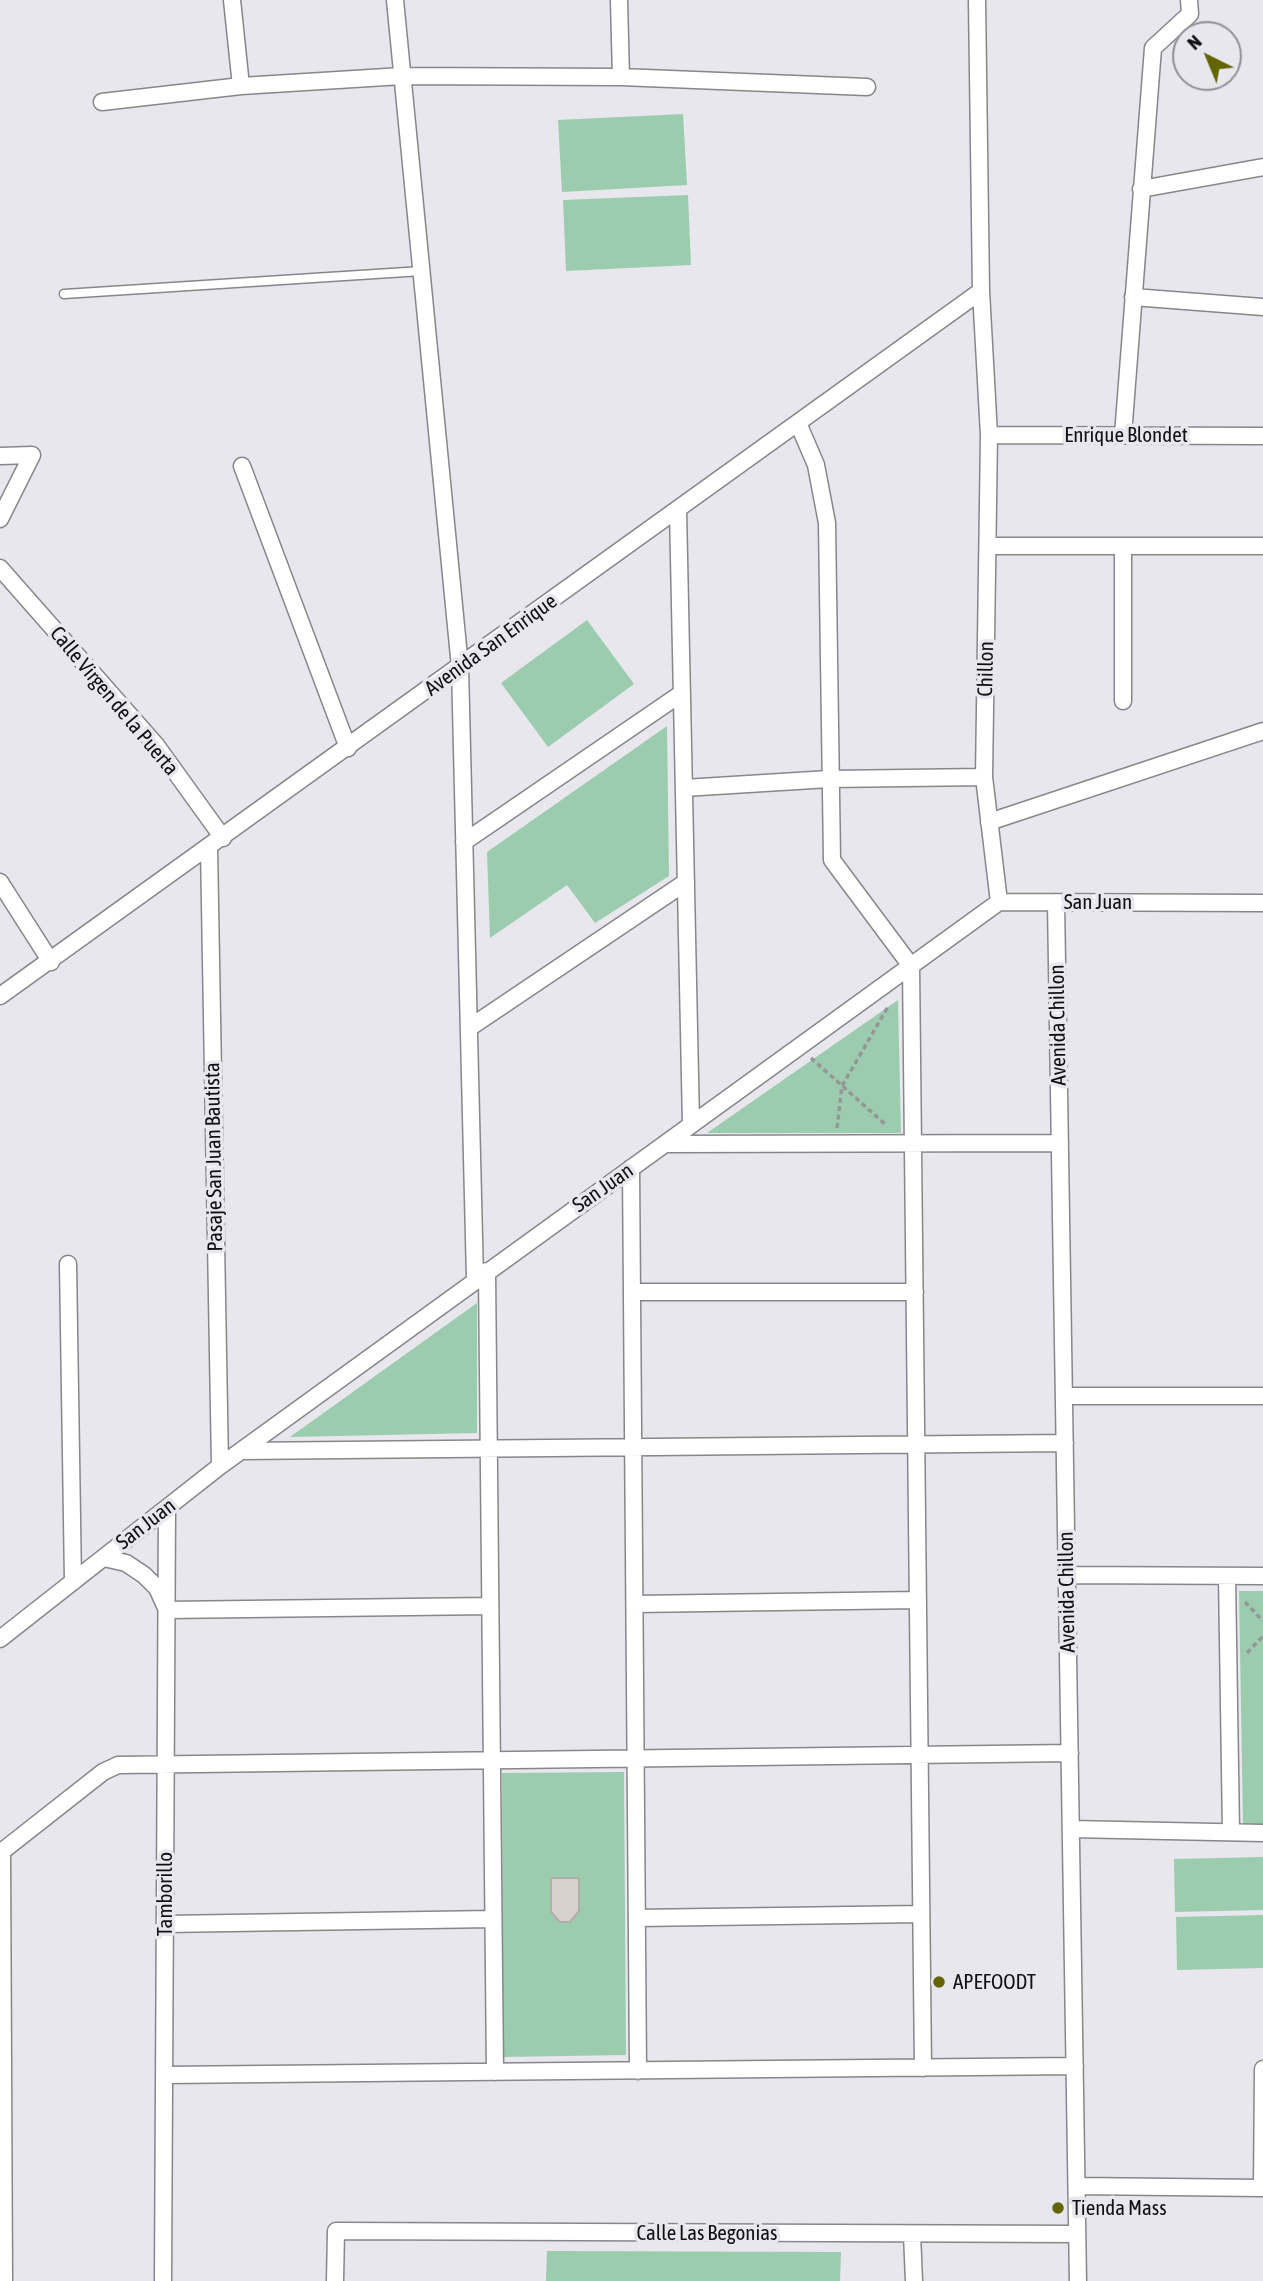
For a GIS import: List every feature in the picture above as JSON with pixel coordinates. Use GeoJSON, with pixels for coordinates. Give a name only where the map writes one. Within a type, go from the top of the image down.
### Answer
{"type":"FeatureCollection","features":[{"type":"Feature","properties":{"kind":"street"},"geometry":{"type":"LineString","coordinates":[[232,0],[241,86]]}},
{"type":"Feature","properties":{"kind":"street"},"geometry":{"type":"LineString","coordinates":[[395,0],[460,667],[469,1028],[488,1448],[495,2072]]}},
{"type":"Feature","properties":{"kind":"street"},"geometry":{"type":"LineString","coordinates":[[619,0],[621,77]]}},
{"type":"Feature","properties":{"kind":"street","name":"Chillon"},"geometry":{"type":"LineString","coordinates":[[977,0],[981,291],[989,435],[984,777],[999,902]]}},
{"type":"Feature","properties":{"kind":"street"},"geometry":{"type":"LineString","coordinates":[[1123,435],[1153,48],[1190,14],[1189,0]]}},
{"type":"Feature","properties":{"kind":"street"},"geometry":{"type":"LineString","coordinates":[[103,102],[241,86],[402,76],[621,77],[867,87]]}},
{"type":"Feature","properties":{"kind":"street"},"geometry":{"type":"LineString","coordinates":[[1142,189],[1263,167]]}},
{"type":"Feature","properties":{"kind":"street","name":"Avenida San Enrique"},"geometry":{"type":"LineString","coordinates":[[0,996],[51,962],[981,291]]}},
{"type":"Feature","properties":{"kind":"street"},"geometry":{"type":"LineString","coordinates":[[1133,298],[1263,307]]}},
{"type":"Feature","properties":{"kind":"street"},"geometry":{"type":"LineString","coordinates":[[798,423],[816,465],[827,523],[832,860],[835,868],[911,966],[923,2068]]}},
{"type":"Feature","properties":{"kind":"street","name":"Enrique Blondet"},"geometry":{"type":"LineString","coordinates":[[989,435],[1263,436]]}},
{"type":"Feature","properties":{"kind":"street"},"geometry":{"type":"LineString","coordinates":[[0,456],[32,456],[0,519]]}},
{"type":"Feature","properties":{"kind":"street"},"geometry":{"type":"LineString","coordinates":[[242,466],[348,748]]}},
{"type":"Feature","properties":{"kind":"street"},"geometry":{"type":"LineString","coordinates":[[678,510],[691,1125]]}},
{"type":"Feature","properties":{"kind":"street"},"geometry":{"type":"LineString","coordinates":[[988,545],[1263,547]]}},
{"type":"Feature","properties":{"kind":"street"},"geometry":{"type":"LineString","coordinates":[[1123,546],[1123,701]]}},
{"type":"Feature","properties":{"kind":"street","name":"Calle Virgen de la Puerta"},"geometry":{"type":"LineString","coordinates":[[0,568],[156,745],[223,838]]}},
{"type":"Feature","properties":{"kind":"street"},"geometry":{"type":"LineString","coordinates":[[464,842],[682,694]]}},
{"type":"Feature","properties":{"kind":"street"},"geometry":{"type":"LineString","coordinates":[[989,822],[1263,731]]}},
{"type":"Feature","properties":{"kind":"street"},"geometry":{"type":"LineString","coordinates":[[684,788],[829,779],[984,777]]}},
{"type":"Feature","properties":{"kind":"street","name":"Pasaje San Juan Bautista"},"geometry":{"type":"LineString","coordinates":[[209,848],[220,1466]]}},
{"type":"Feature","properties":{"kind":"street"},"geometry":{"type":"LineString","coordinates":[[0,882],[51,962]]}},
{"type":"Feature","properties":{"kind":"street"},"geometry":{"type":"LineString","coordinates":[[469,1028],[686,882]]}},
{"type":"Feature","properties":{"kind":"street","name":"San Juan"},"geometry":{"type":"LineString","coordinates":[[0,1639],[220,1466],[999,902],[1263,903]]}},
{"type":"Feature","properties":{"kind":"street","name":"Avenida Chillon"},"geometry":{"type":"LineString","coordinates":[[1056,902],[1078,2281]]}},
{"type":"Feature","properties":{"kind":"street"},"geometry":{"type":"LineString","coordinates":[[665,1144],[1060,1143]]}},
{"type":"Feature","properties":{"kind":"street"},"geometry":{"type":"LineString","coordinates":[[632,1168],[638,2071]]}},
{"type":"Feature","properties":{"kind":"street"},"geometry":{"type":"LineString","coordinates":[[68,1264],[73,1582]]}},
{"type":"Feature","properties":{"kind":"street"},"geometry":{"type":"LineString","coordinates":[[632,1292],[915,1292]]}},
{"type":"Feature","properties":{"kind":"street"},"geometry":{"type":"LineString","coordinates":[[1064,1396],[1263,1396]]}},
{"type":"Feature","properties":{"kind":"street"},"geometry":{"type":"LineString","coordinates":[[241,1451],[1065,1443]]}},
{"type":"Feature","properties":{"kind":"street","name":"Tamborillo"},"geometry":{"type":"LineString","coordinates":[[163,2281],[167,1508]]}},
{"type":"Feature","properties":{"kind":"street"},"geometry":{"type":"LineString","coordinates":[[104,1558],[125,1563],[144,1575],[157,1588],[167,1609],[490,1605]]}},
{"type":"Feature","properties":{"kind":"street"},"geometry":{"type":"LineString","coordinates":[[1067,1575],[1263,1576]]}},
{"type":"Feature","properties":{"kind":"street"},"geometry":{"type":"LineString","coordinates":[[1227,1576],[1231,1832]]}},
{"type":"Feature","properties":{"kind":"street"},"geometry":{"type":"LineString","coordinates":[[635,1604],[918,1600]]}},
{"type":"Feature","properties":{"kind":"street"},"geometry":{"type":"LineString","coordinates":[[4,2281],[1,1852],[103,1772],[118,1765],[166,1763],[1070,1753]]}},
{"type":"Feature","properties":{"kind":"street"},"geometry":{"type":"LineString","coordinates":[[1071,1829],[1263,1833]]}},
{"type":"Feature","properties":{"kind":"street"},"geometry":{"type":"LineString","coordinates":[[637,1918],[921,1914]]}},
{"type":"Feature","properties":{"kind":"street"},"geometry":{"type":"LineString","coordinates":[[165,1924],[493,1919]]}},
{"type":"Feature","properties":{"kind":"street"},"geometry":{"type":"LineString","coordinates":[[164,2075],[1075,2066]]}},
{"type":"Feature","properties":{"kind":"street"},"geometry":{"type":"LineString","coordinates":[[1077,2186],[1263,2188],[1263,2069]]}},
{"type":"Feature","properties":{"kind":"street","name":"Calle Las Begonias"},"geometry":{"type":"LineString","coordinates":[[335,2281],[336,2231],[1077,2234]]}},
{"type":"Feature","properties":{"kind":"street"},"geometry":{"type":"LineString","coordinates":[[912,2234],[914,2281]]}},
{"type":"Feature","properties":{"kind":"lane"},"geometry":{"type":"LineString","coordinates":[[64,294],[422,271]]}},
{"type":"Feature","properties":{"kind":"path"},"geometry":{"type":"LineString","coordinates":[[835,1144],[842,1086],[891,1002]]}},
{"type":"Feature","properties":{"kind":"path"},"geometry":{"type":"LineString","coordinates":[[799,1047],[893,1131],[913,1145]]}},
{"type":"Feature","properties":{"kind":"green space"},"geometry":{"type":"Polygon","coordinates":[[[683,114],[687,185],[562,192],[558,120],[683,114]]]}},
{"type":"Feature","properties":{"kind":"green space"},"geometry":{"type":"Polygon","coordinates":[[[688,195],[691,265],[566,271],[563,200],[688,195]]]}},
{"type":"Feature","properties":{"kind":"green space"},"geometry":{"type":"Polygon","coordinates":[[[587,620],[634,684],[548,747],[501,683],[587,620]]]}},
{"type":"Feature","properties":{"kind":"green space"},"geometry":{"type":"Polygon","coordinates":[[[667,726],[669,876],[595,923],[567,885],[490,938],[487,852],[667,726]]]}},
{"type":"Feature","properties":{"kind":"green space"},"geometry":{"type":"Polygon","coordinates":[[[898,1000],[901,1133],[707,1133],[898,1000]]]}},
{"type":"Feature","properties":{"kind":"green space"},"geometry":{"type":"Polygon","coordinates":[[[477,1303],[477,1433],[290,1437],[477,1303]]]}},
{"type":"Feature","properties":{"kind":"green space"},"geometry":{"type":"Polygon","coordinates":[[[1239,1591],[1263,1591],[1263,1824],[1243,1824],[1239,1591]]]}},
{"type":"Feature","properties":{"kind":"green space"},"geometry":{"type":"Polygon","coordinates":[[[624,1772],[626,2055],[503,2057],[502,1773],[624,1772]]]}},
{"type":"Feature","properties":{"kind":"green space"},"geometry":{"type":"Polygon","coordinates":[[[1263,1857],[1263,1910],[1175,1912],[1174,1859],[1263,1857]]]}},
{"type":"Feature","properties":{"kind":"green space"},"geometry":{"type":"Polygon","coordinates":[[[1263,1915],[1263,1968],[1177,1970],[1176,1917],[1263,1915]]]}},
{"type":"Feature","properties":{"kind":"green space"},"geometry":{"type":"Polygon","coordinates":[[[547,2251],[841,2252],[840,2281],[546,2281],[547,2251]]]}},
{"type":"Feature","properties":{"kind":"building"},"geometry":{"type":"Polygon","coordinates":[[[551,1878],[579,1878],[579,1911],[570,1922],[560,1922],[551,1912],[551,1878]]]}},
{"type":"Feature","properties":{"kind":"place","name":"APEFOODT"},"geometry":{"type":"Point","coordinates":[939,1982]}},
{"type":"Feature","properties":{"kind":"place","name":"Tienda Mass"},"geometry":{"type":"Point","coordinates":[1058,2208]}}]}
